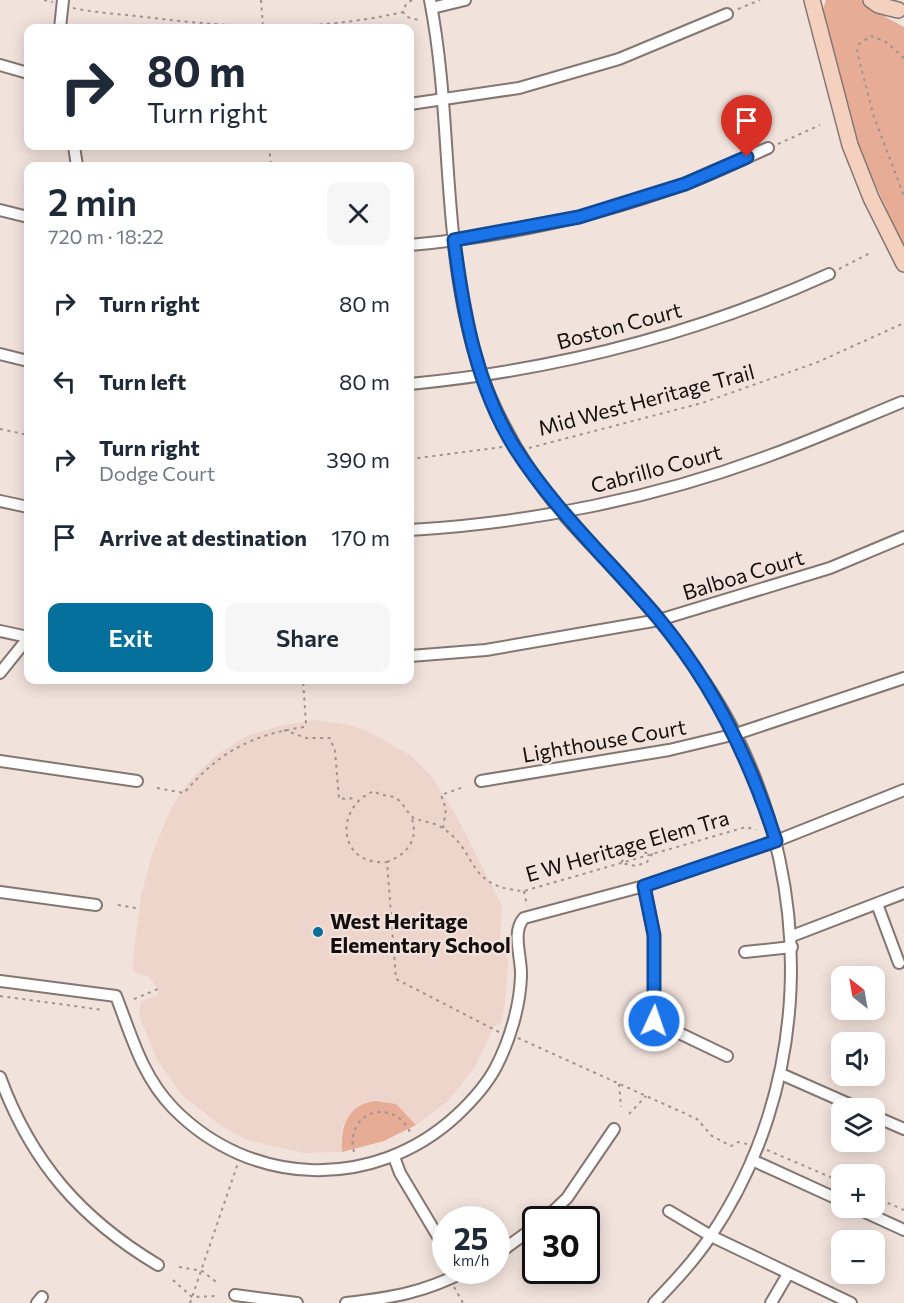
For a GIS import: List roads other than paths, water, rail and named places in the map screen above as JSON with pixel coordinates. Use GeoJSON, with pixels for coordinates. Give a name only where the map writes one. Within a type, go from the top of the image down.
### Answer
{"type":"FeatureCollection","features":[{"type":"Feature","properties":{"kind":"street"},"geometry":{"type":"LineString","coordinates":[[60,24],[63,0]]}},
{"type":"Feature","properties":{"kind":"street"},"geometry":{"type":"LineString","coordinates":[[465,0],[431,4],[445,100],[454,240],[463,311],[483,377],[515,447],[562,512],[659,620],[704,681],[736,734],[762,796],[776,841],[792,942],[790,1010],[781,1074],[752,1160],[711,1236],[654,1303]]}},
{"type":"Feature","properties":{"kind":"street"},"geometry":{"type":"LineString","coordinates":[[812,0],[850,144],[871,198],[904,264]]}},
{"type":"Feature","properties":{"kind":"street"},"geometry":{"type":"LineString","coordinates":[[818,20],[819,0]]}},
{"type":"Feature","properties":{"kind":"street"},"geometry":{"type":"LineString","coordinates":[[871,0],[901,13]]}},
{"type":"Feature","properties":{"kind":"street"},"geometry":{"type":"LineString","coordinates":[[885,0],[901,13]]}},
{"type":"Feature","properties":{"kind":"street"},"geometry":{"type":"LineString","coordinates":[[414,104],[519,88],[619,59],[727,14]]}},
{"type":"Feature","properties":{"kind":"street"},"geometry":{"type":"LineString","coordinates":[[0,65],[24,72]]}},
{"type":"Feature","properties":{"kind":"street"},"geometry":{"type":"LineString","coordinates":[[414,245],[454,240],[579,217],[685,184],[768,148]]}},
{"type":"Feature","properties":{"kind":"street"},"geometry":{"type":"LineString","coordinates":[[0,210],[24,216]]}},
{"type":"Feature","properties":{"kind":"street","name":"Boston Court"},"geometry":{"type":"LineString","coordinates":[[414,384],[483,377],[631,346],[767,302],[830,274]]}},
{"type":"Feature","properties":{"kind":"street"},"geometry":{"type":"LineString","coordinates":[[0,354],[24,360]]}},
{"type":"Feature","properties":{"kind":"street","name":"Cabrillo Court"},"geometry":{"type":"LineString","coordinates":[[414,530],[450,528],[562,512],[671,487],[769,456],[902,402]]}},
{"type":"Feature","properties":{"kind":"street"},"geometry":{"type":"LineString","coordinates":[[0,501],[24,506]]}},
{"type":"Feature","properties":{"kind":"street","name":"Balboa Court"},"geometry":{"type":"LineString","coordinates":[[414,656],[486,650],[659,620],[830,568],[904,537]]}},
{"type":"Feature","properties":{"kind":"street"},"geometry":{"type":"LineString","coordinates":[[0,631],[24,637]]}},
{"type":"Feature","properties":{"kind":"street"},"geometry":{"type":"LineString","coordinates":[[0,673],[24,643]]}},
{"type":"Feature","properties":{"kind":"street","name":"Lighthouse Court"},"geometry":{"type":"LineString","coordinates":[[481,781],[669,750],[736,734],[904,678]]}},
{"type":"Feature","properties":{"kind":"street"},"geometry":{"type":"LineString","coordinates":[[0,761],[137,781]]}},
{"type":"Feature","properties":{"kind":"street"},"geometry":{"type":"LineString","coordinates":[[0,981],[117,996],[133,1047],[154,1086],[186,1120],[207,1136],[241,1155],[270,1165],[303,1171],[345,1169],[394,1157],[440,1130],[473,1100],[496,1067],[515,1016],[519,995],[518,927],[529,915],[644,886],[776,841],[904,790]]}},
{"type":"Feature","properties":{"kind":"street"},"geometry":{"type":"LineString","coordinates":[[644,886],[654,935],[654,1021],[728,1056]]}},
{"type":"Feature","properties":{"kind":"street"},"geometry":{"type":"LineString","coordinates":[[0,892],[96,905]]}},
{"type":"Feature","properties":{"kind":"street"},"geometry":{"type":"LineString","coordinates":[[745,952],[792,942],[904,893]]}},
{"type":"Feature","properties":{"kind":"street"},"geometry":{"type":"LineString","coordinates":[[877,904],[899,963]]}},
{"type":"Feature","properties":{"kind":"street"},"geometry":{"type":"LineString","coordinates":[[781,1074],[835,1098]]}},
{"type":"Feature","properties":{"kind":"street"},"geometry":{"type":"LineString","coordinates":[[0,1077],[22,1128],[51,1174],[95,1222],[123,1244],[158,1265]]}},
{"type":"Feature","properties":{"kind":"street"},"geometry":{"type":"LineString","coordinates":[[885,1121],[904,1129]]}},
{"type":"Feature","properties":{"kind":"street"},"geometry":{"type":"LineString","coordinates":[[559,1206],[567,1198],[614,1129]]}},
{"type":"Feature","properties":{"kind":"street"},"geometry":{"type":"LineString","coordinates":[[394,1157],[400,1173],[432,1227]]}},
{"type":"Feature","properties":{"kind":"street"},"geometry":{"type":"LineString","coordinates":[[752,1160],[831,1196]]}},
{"type":"Feature","properties":{"kind":"street"},"geometry":{"type":"LineString","coordinates":[[669,1211],[711,1236],[851,1303]]}},
{"type":"Feature","properties":{"kind":"street"},"geometry":{"type":"LineString","coordinates":[[878,1218],[904,1230]]}},
{"type":"Feature","properties":{"kind":"street"},"geometry":{"type":"LineString","coordinates":[[771,1303],[788,1274]]}},
{"type":"Feature","properties":{"kind":"street"},"geometry":{"type":"LineString","coordinates":[[346,1303],[392,1298],[427,1290],[440,1284]]}},
{"type":"Feature","properties":{"kind":"street"},"geometry":{"type":"LineString","coordinates":[[235,1294],[297,1303]]}},
{"type":"Feature","properties":{"kind":"place","name":"West Heritage Elementary School"},"geometry":{"type":"Point","coordinates":[318,932]}}]}
